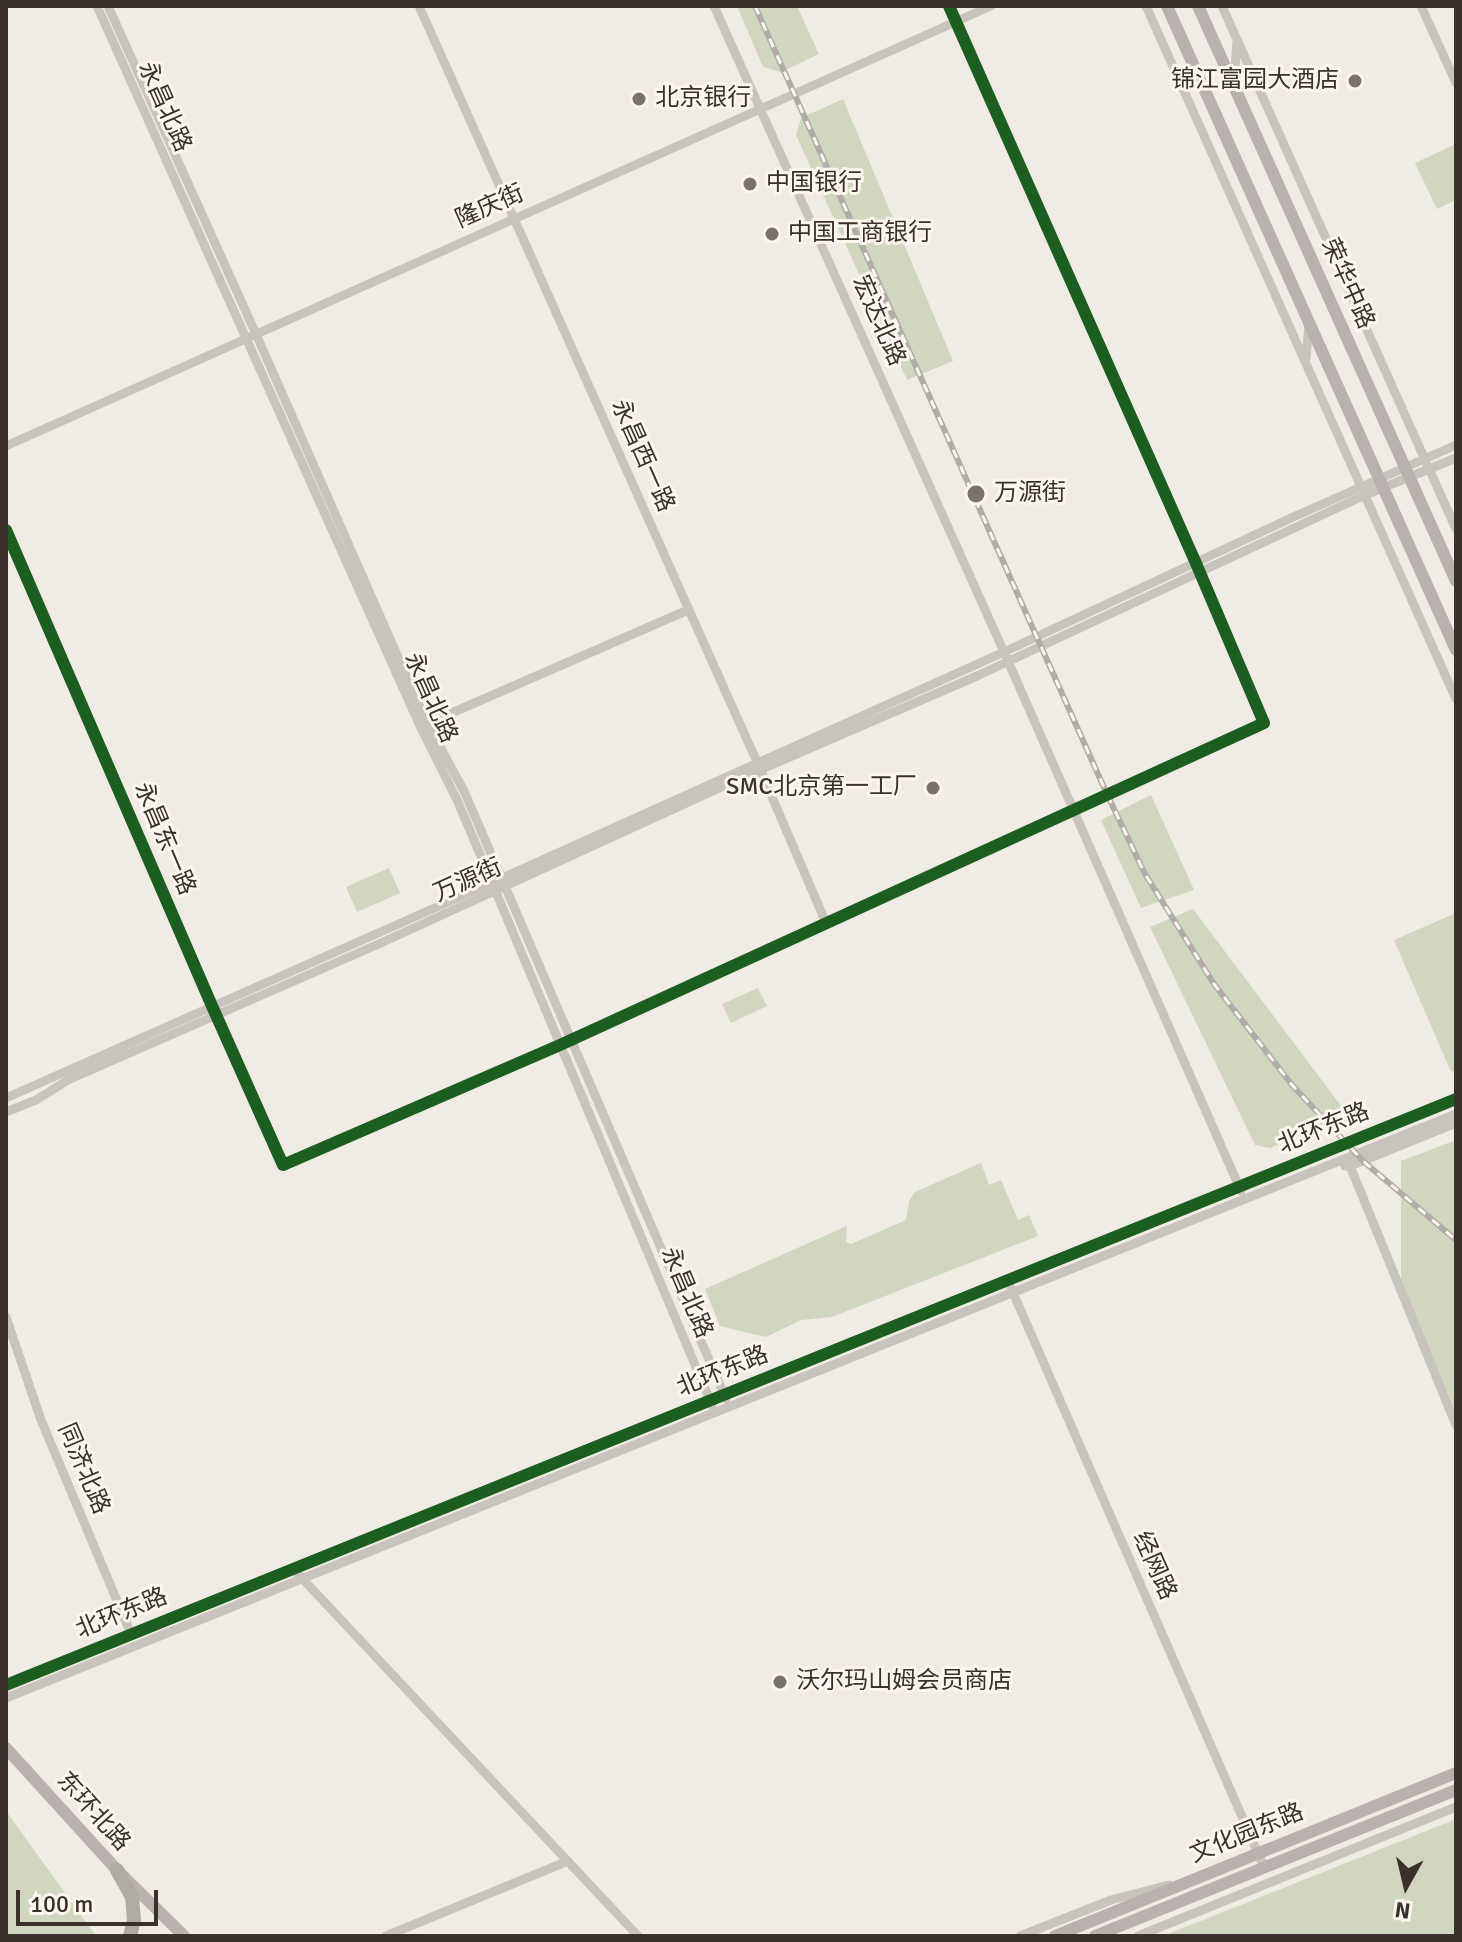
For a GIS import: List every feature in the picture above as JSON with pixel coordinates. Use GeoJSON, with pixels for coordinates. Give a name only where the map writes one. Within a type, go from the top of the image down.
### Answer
{"type":"FeatureCollection","features":[{"type":"Feature","properties":{"kind":"highway"},"geometry":{"type":"LineString","coordinates":[[117,1870],[132,1897],[134,1920],[130,1936]]}},
{"type":"Feature","properties":{"kind":"main road","name":"荣华中路"},"geometry":{"type":"LineString","coordinates":[[1167,6],[1456,650]]}},
{"type":"Feature","properties":{"kind":"main road","name":"荣华中路"},"geometry":{"type":"LineString","coordinates":[[1198,6],[1456,581]]}},
{"type":"Feature","properties":{"kind":"main road","name":"东环北路"},"geometry":{"type":"LineString","coordinates":[[6,1748],[117,1870],[184,1936]]}},
{"type":"Feature","properties":{"kind":"main road","name":"文化园东路"},"geometry":{"type":"LineString","coordinates":[[1055,1936],[1456,1773]]}},
{"type":"Feature","properties":{"kind":"main road","name":"文化园东路"},"geometry":{"type":"LineString","coordinates":[[1095,1936],[1456,1790]]}},
{"type":"Feature","properties":{"kind":"street","name":"永昌北路"},"geometry":{"type":"LineString","coordinates":[[97,6],[423,725],[464,791],[560,1045],[714,1411]]}},
{"type":"Feature","properties":{"kind":"street","name":"永昌北路"},"geometry":{"type":"LineString","coordinates":[[108,6],[256,334],[423,725]]}},
{"type":"Feature","properties":{"kind":"street","name":"永昌西一路"},"geometry":{"type":"LineString","coordinates":[[419,6],[759,766],[826,923]]}},
{"type":"Feature","properties":{"kind":"street","name":"宏达北路"},"geometry":{"type":"LineString","coordinates":[[714,6],[1244,1198]]}},
{"type":"Feature","properties":{"kind":"street"},"geometry":{"type":"LineString","coordinates":[[560,1045],[1264,723],[949,6]]}},
{"type":"Feature","properties":{"kind":"street","name":"隆庆街"},"geometry":{"type":"LineString","coordinates":[[6,446],[991,6]]}},
{"type":"Feature","properties":{"kind":"street"},"geometry":{"type":"LineString","coordinates":[[1146,6],[1456,699]]}},
{"type":"Feature","properties":{"kind":"street"},"geometry":{"type":"LineString","coordinates":[[1222,6],[1456,529]]}},
{"type":"Feature","properties":{"kind":"street"},"geometry":{"type":"LineString","coordinates":[[1421,6],[1456,83]]}},
{"type":"Feature","properties":{"kind":"street"},"geometry":{"type":"LineString","coordinates":[[1234,86],[1237,38]]}},
{"type":"Feature","properties":{"kind":"street"},"geometry":{"type":"LineString","coordinates":[[1305,361],[1309,321]]}},
{"type":"Feature","properties":{"kind":"street"},"geometry":{"type":"LineString","coordinates":[[1407,472],[1425,458],[1456,445]]}},
{"type":"Feature","properties":{"kind":"street"},"geometry":{"type":"LineString","coordinates":[[1407,472],[1429,469],[1456,458]]}},
{"type":"Feature","properties":{"kind":"street","name":"万源街"},"geometry":{"type":"LineString","coordinates":[[1006,657],[1195,561],[1407,472]]}},
{"type":"Feature","properties":{"kind":"street","name":"万源街"},"geometry":{"type":"LineString","coordinates":[[6,1112],[214,1011],[1200,572],[1363,490]]}},
{"type":"Feature","properties":{"kind":"street","name":"永昌东一路"},"geometry":{"type":"LineString","coordinates":[[6,530],[283,1165],[560,1045]]}},
{"type":"Feature","properties":{"kind":"street"},"geometry":{"type":"LineString","coordinates":[[423,725],[688,610]]}},
{"type":"Feature","properties":{"kind":"street","name":"永昌北路"},"geometry":{"type":"LineString","coordinates":[[497,885],[572,1040],[728,1406]]}},
{"type":"Feature","properties":{"kind":"street","name":"万源街"},"geometry":{"type":"LineString","coordinates":[[6,1098],[214,1011]]}},
{"type":"Feature","properties":{"kind":"street","name":"北环东路"},"geometry":{"type":"LineString","coordinates":[[6,1685],[1456,1099]]}},
{"type":"Feature","properties":{"kind":"street","name":"北环东路"},"geometry":{"type":"LineString","coordinates":[[6,1698],[1456,1114]]}},
{"type":"Feature","properties":{"kind":"street"},"geometry":{"type":"LineString","coordinates":[[1330,1164],[1350,1166],[1456,1123]]}},
{"type":"Feature","properties":{"kind":"street"},"geometry":{"type":"LineString","coordinates":[[1350,1166],[1456,1425]]}},
{"type":"Feature","properties":{"kind":"street","name":"经网路"},"geometry":{"type":"LineString","coordinates":[[1008,1281],[1264,1867]]}},
{"type":"Feature","properties":{"kind":"street","name":"同济北路"},"geometry":{"type":"LineString","coordinates":[[6,1317],[41,1420],[131,1634]]}},
{"type":"Feature","properties":{"kind":"street"},"geometry":{"type":"LineString","coordinates":[[293,1568],[638,1936]]}},
{"type":"Feature","properties":{"kind":"street"},"geometry":{"type":"LineString","coordinates":[[1138,1936],[1456,1807]]}},
{"type":"Feature","properties":{"kind":"street"},"geometry":{"type":"LineString","coordinates":[[386,1936],[568,1861]]}},
{"type":"Feature","properties":{"kind":"street"},"geometry":{"type":"LineString","coordinates":[[1020,1936],[1111,1900],[1199,1877]]}},
{"type":"Feature","properties":{"kind":"green space"},"geometry":{"type":"Polygon","coordinates":[[[737,6],[797,6],[819,54],[781,72],[763,67],[737,6]]]}},
{"type":"Feature","properties":{"kind":"green space"},"geometry":{"type":"Polygon","coordinates":[[[843,99],[953,361],[907,380],[796,135],[801,118],[843,99]]]}},
{"type":"Feature","properties":{"kind":"green space"},"geometry":{"type":"Polygon","coordinates":[[[1456,144],[1456,200],[1437,209],[1415,163],[1456,144]]]}},
{"type":"Feature","properties":{"kind":"green space"},"geometry":{"type":"Polygon","coordinates":[[[1151,795],[1194,890],[1141,908],[1101,820],[1151,795]]]}},
{"type":"Feature","properties":{"kind":"green space"},"geometry":{"type":"Polygon","coordinates":[[[389,868],[400,893],[357,912],[346,887],[389,868]]]}},
{"type":"Feature","properties":{"kind":"green space"},"geometry":{"type":"Polygon","coordinates":[[[1193,909],[1348,1115],[1270,1148],[1255,1145],[1150,927],[1193,909]]]}},
{"type":"Feature","properties":{"kind":"green space"},"geometry":{"type":"Polygon","coordinates":[[[1456,913],[1456,1070],[1451,1072],[1394,940],[1456,913]]]}},
{"type":"Feature","properties":{"kind":"green space"},"geometry":{"type":"Polygon","coordinates":[[[758,988],[767,1006],[731,1023],[722,1004],[758,988]]]}},
{"type":"Feature","properties":{"kind":"green space"},"geometry":{"type":"Polygon","coordinates":[[[1456,1140],[1456,1411],[1401,1287],[1401,1161],[1456,1140]]]}},
{"type":"Feature","properties":{"kind":"green space"},"geometry":{"type":"Polygon","coordinates":[[[981,1163],[989,1185],[1001,1180],[1018,1220],[1029,1215],[1038,1236],[832,1317],[801,1320],[766,1337],[720,1326],[705,1289],[847,1226],[846,1242],[851,1244],[906,1220],[909,1201],[915,1192],[981,1163]]]}},
{"type":"Feature","properties":{"kind":"green space"},"geometry":{"type":"Polygon","coordinates":[[[6,1811],[96,1936],[6,1936],[6,1811]]]}},
{"type":"Feature","properties":{"kind":"green space"},"geometry":{"type":"Polygon","coordinates":[[[1456,1819],[1456,1936],[1163,1936],[1456,1819]]]}},
{"type":"Feature","properties":{"kind":"railway"},"geometry":{"type":"LineString","coordinates":[[755,6],[1145,874],[1214,984],[1292,1085],[1363,1161],[1456,1240]]}},
{"type":"Feature","properties":{"kind":"cycle path"},"geometry":{"type":"LineString","coordinates":[[6,530],[283,1165],[560,1045],[1264,723],[949,6]]}},
{"type":"Feature","properties":{"kind":"cycle path"},"geometry":{"type":"LineString","coordinates":[[6,1685],[1456,1099]]}},
{"type":"Feature","properties":{"kind":"place","name":"锦江富园大酒店"},"geometry":{"type":"Point","coordinates":[1355,81]}},
{"type":"Feature","properties":{"kind":"place","name":"北京银行"},"geometry":{"type":"Point","coordinates":[639,99]}},
{"type":"Feature","properties":{"kind":"place","name":"中国银行"},"geometry":{"type":"Point","coordinates":[750,184]}},
{"type":"Feature","properties":{"kind":"place","name":"中国工商银行"},"geometry":{"type":"Point","coordinates":[772,234]}},
{"type":"Feature","properties":{"kind":"place","name":"万源街"},"geometry":{"type":"Point","coordinates":[976,494]}},
{"type":"Feature","properties":{"kind":"place","name":"SMC北京第一工厂"},"geometry":{"type":"Point","coordinates":[933,788]}},
{"type":"Feature","properties":{"kind":"place","name":"沃尔玛山姆会员商店"},"geometry":{"type":"Point","coordinates":[780,1682]}}]}
